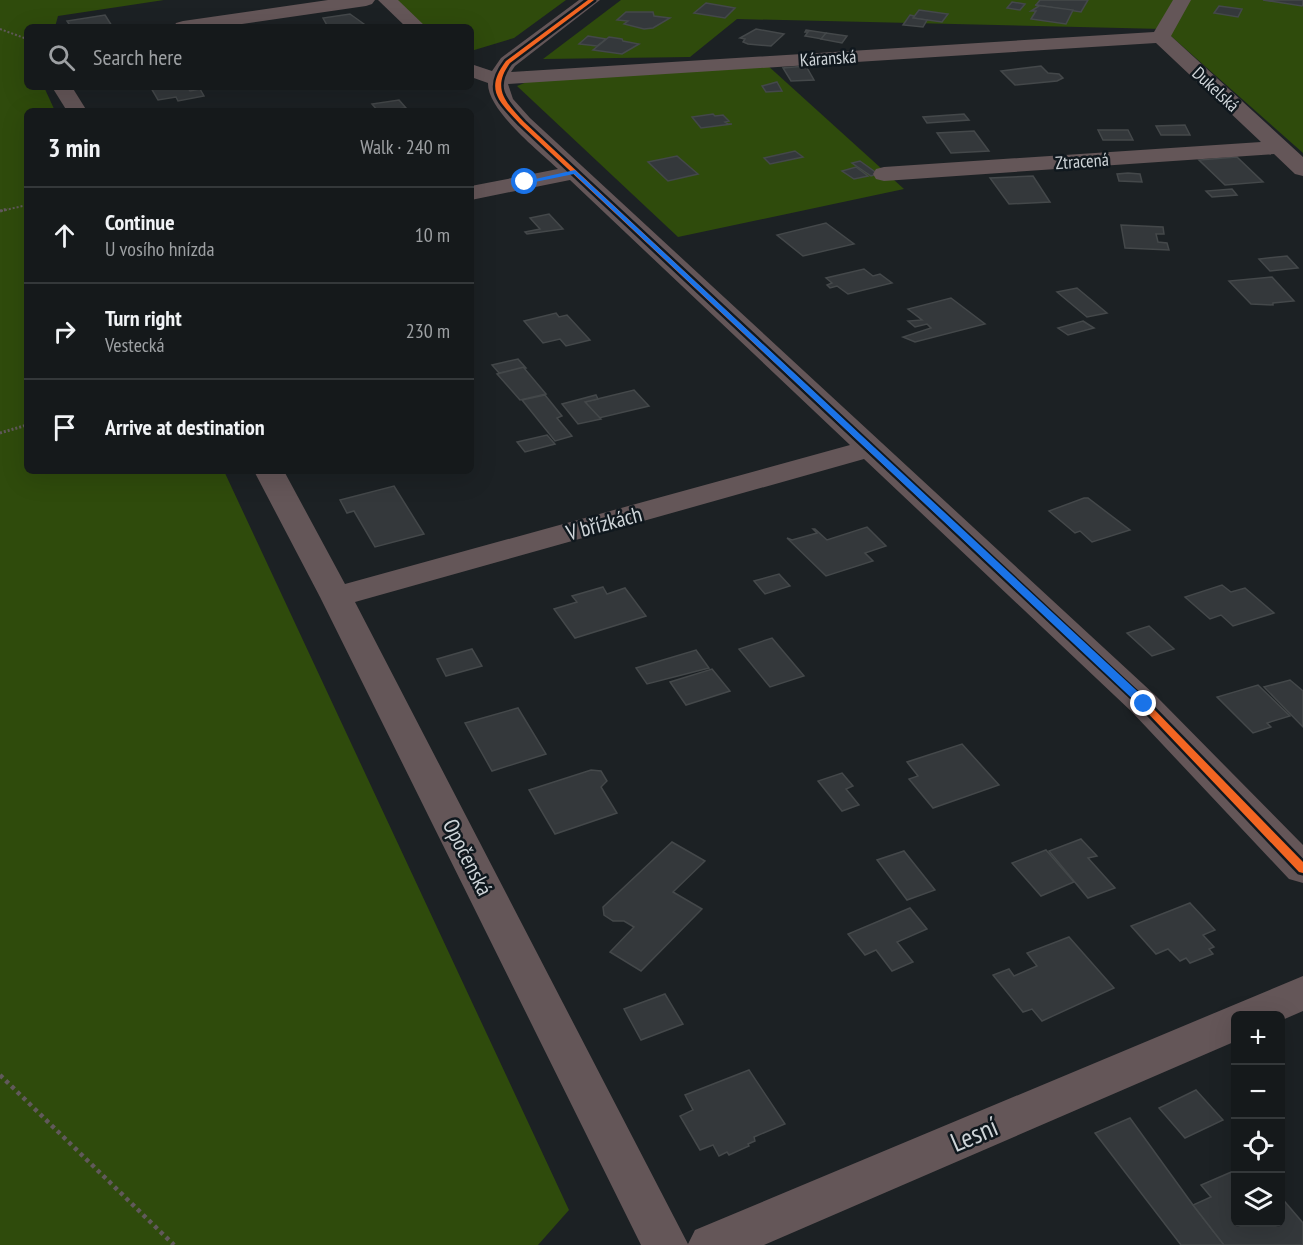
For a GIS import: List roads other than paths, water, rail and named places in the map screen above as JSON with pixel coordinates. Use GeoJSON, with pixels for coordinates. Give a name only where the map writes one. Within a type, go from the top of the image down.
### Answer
{"type":"FeatureCollection","features":[{"type":"Feature","properties":{"kind":"street"},"geometry":{"type":"LineString","coordinates":[[203,24],[366,0]]}},
{"type":"Feature","properties":{"kind":"street"},"geometry":{"type":"LineString","coordinates":[[387,0],[414,24]]}},
{"type":"Feature","properties":{"kind":"street"},"geometry":{"type":"LineString","coordinates":[[591,0],[508,62],[483,74],[504,103],[522,123],[1144,704],[1303,869]]}},
{"type":"Feature","properties":{"kind":"street"},"geometry":{"type":"LineString","coordinates":[[1161,37],[1182,0]]}},
{"type":"Feature","properties":{"kind":"street","name":"Káranská"},"geometry":{"type":"LineString","coordinates":[[483,74],[1161,37]]}},
{"type":"Feature","properties":{"kind":"street","name":"Dukelská"},"geometry":{"type":"LineString","coordinates":[[1161,37],[1303,169]]}},
{"type":"Feature","properties":{"kind":"street"},"geometry":{"type":"LineString","coordinates":[[64,90],[75,108]]}},
{"type":"Feature","properties":{"kind":"street","name":"Ztracená"},"geometry":{"type":"LineString","coordinates":[[884,174],[1280,147]]}},
{"type":"Feature","properties":{"kind":"street"},"geometry":{"type":"LineString","coordinates":[[474,192],[575,172]]}},
{"type":"Feature","properties":{"kind":"street","name":"V břízkách"},"geometry":{"type":"LineString","coordinates":[[336,597],[871,448]]}},
{"type":"Feature","properties":{"kind":"street","name":"Opočenská"},"geometry":{"type":"LineString","coordinates":[[271,474],[336,597],[665,1245]]}},
{"type":"Feature","properties":{"kind":"street"},"geometry":{"type":"LineString","coordinates":[[1262,1011],[1303,993]]}},
{"type":"Feature","properties":{"kind":"street","name":"Lesní"},"geometry":{"type":"LineString","coordinates":[[712,1245],[1231,1024]]}}]}
